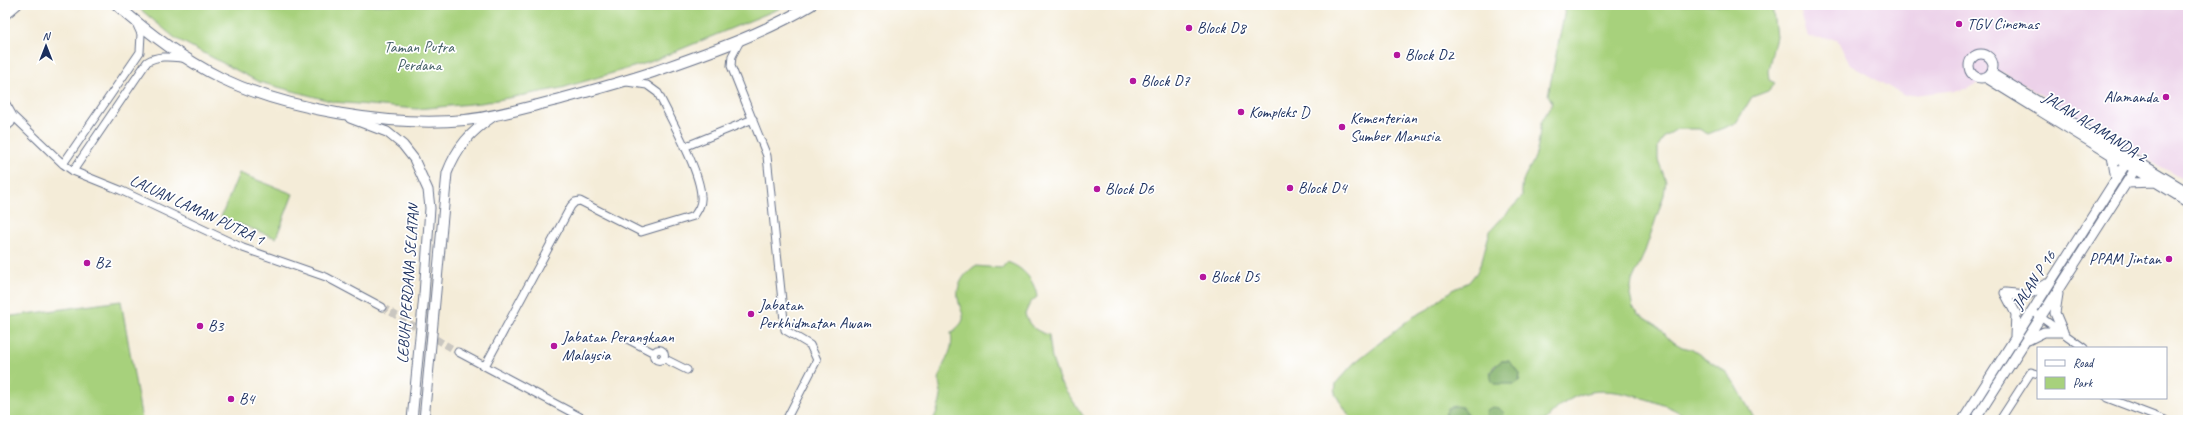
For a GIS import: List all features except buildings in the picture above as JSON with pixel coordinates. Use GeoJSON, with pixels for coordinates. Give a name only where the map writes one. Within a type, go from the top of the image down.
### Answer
{"type":"FeatureCollection","features":[{"type":"Feature","properties":{"kind":"main road"},"geometry":{"type":"LineString","coordinates":[[117,5],[135,21],[186,58],[221,78],[261,94],[328,111],[402,121],[428,122],[494,116],[624,81],[740,41],[811,5]]}},
{"type":"Feature","properties":{"kind":"street"},"geometry":{"type":"LineString","coordinates":[[5,16],[18,5]]}},
{"type":"Feature","properties":{"kind":"street"},"geometry":{"type":"LineString","coordinates":[[63,164],[140,52],[141,34],[135,21]]}},
{"type":"Feature","properties":{"kind":"street"},"geometry":{"type":"LineString","coordinates":[[740,41],[732,56],[731,66],[767,156],[786,330],[810,345],[818,360],[786,420]]}},
{"type":"Feature","properties":{"kind":"street"},"geometry":{"type":"LineString","coordinates":[[73,170],[147,62],[156,58],[168,56],[186,58]]}},
{"type":"Feature","properties":{"kind":"street","name":"JALAN ALAMANDA 2"},"geometry":{"type":"LineString","coordinates":[[2128,160],[2112,155],[1988,75],[2128,160],[2137,166],[2186,190]]}},
{"type":"Feature","properties":{"kind":"street"},"geometry":{"type":"LineString","coordinates":[[485,366],[570,206],[575,202],[580,201],[641,232],[694,216],[700,207],[701,195],[693,165],[658,92],[647,85],[624,81]]}},
{"type":"Feature","properties":{"kind":"street","name":"LALUAN LAMAN PUTRA 1"},"geometry":{"type":"LineString","coordinates":[[5,102],[13,116],[63,164],[73,170],[120,190],[243,248],[326,277],[382,307]]}},
{"type":"Feature","properties":{"kind":"street","name":"LEBUH PERDANA SELATAN"},"geometry":{"type":"LineString","coordinates":[[328,111],[387,132],[396,138],[414,159],[428,190],[430,208],[424,295],[412,420]]}},
{"type":"Feature","properties":{"kind":"street"},"geometry":{"type":"LineString","coordinates":[[5,128],[11,123],[13,116]]}},
{"type":"Feature","properties":{"kind":"street","name":"LEBUH PERDANA SELATAN"},"geometry":{"type":"LineString","coordinates":[[424,420],[447,174],[458,149],[473,132],[494,116]]}},
{"type":"Feature","properties":{"kind":"street"},"geometry":{"type":"LineString","coordinates":[[684,147],[753,120]]}},
{"type":"Feature","properties":{"kind":"street"},"geometry":{"type":"LineString","coordinates":[[2112,155],[2116,180]]}},
{"type":"Feature","properties":{"kind":"street","name":"JALAN P 16"},"geometry":{"type":"LineString","coordinates":[[1963,420],[2051,279],[2077,243],[2128,160]]}},
{"type":"Feature","properties":{"kind":"street","name":"JALAN ALAMANDA 2"},"geometry":{"type":"LineString","coordinates":[[2137,166],[2155,182],[2188,202]]}},
{"type":"Feature","properties":{"kind":"street","name":"JALAN P 16"},"geometry":{"type":"LineString","coordinates":[[1975,420],[2028,340],[2137,166]]}},
{"type":"Feature","properties":{"kind":"street"},"geometry":{"type":"LineString","coordinates":[[2127,183],[2155,182]]}},
{"type":"Feature","properties":{"kind":"street"},"geometry":{"type":"LineString","coordinates":[[2015,337],[2016,314],[2005,293],[2027,295],[2040,289],[2051,279]]}},
{"type":"Feature","properties":{"kind":"street"},"geometry":{"type":"LineString","coordinates":[[2058,291],[2055,313],[2063,332]]}},
{"type":"Feature","properties":{"kind":"street"},"geometry":{"type":"LineString","coordinates":[[2032,311],[2083,347]]}},
{"type":"Feature","properties":{"kind":"street"},"geometry":{"type":"LineString","coordinates":[[2028,340],[2044,332],[2063,332]]}},
{"type":"Feature","properties":{"kind":"street"},"geometry":{"type":"LineString","coordinates":[[629,340],[654,353],[656,350],[661,350],[664,353],[663,358],[687,370]]}},
{"type":"Feature","properties":{"kind":"street"},"geometry":{"type":"LineString","coordinates":[[458,352],[586,420]]}},
{"type":"Feature","properties":{"kind":"street"},"geometry":{"type":"LineString","coordinates":[[2000,420],[2031,372],[2037,374]]}},
{"type":"Feature","properties":{"kind":"street"},"geometry":{"type":"LineString","coordinates":[[2112,399],[2165,420]]}},
{"type":"Feature","properties":{"kind":"shaded area"},"geometry":{"type":"Polygon","coordinates":[[[1799,5],[2188,5],[2188,177],[2180,178],[2003,72],[1966,89],[1905,96],[1850,65],[1837,39],[1808,37],[1799,5]]]}},
{"type":"Feature","properties":{"kind":"green space","name":"Taman Putra Perdana"},"geometry":{"type":"Polygon","coordinates":[[[135,5],[788,5],[650,62],[562,88],[481,103],[417,109],[334,102],[259,82],[175,38],[135,5]]]}},
{"type":"Feature","properties":{"kind":"green space"},"geometry":{"type":"Polygon","coordinates":[[[1566,5],[1772,5],[1776,36],[1768,70],[1769,80],[1775,83],[1768,91],[1752,97],[1736,123],[1708,134],[1699,129],[1677,129],[1664,137],[1658,146],[1658,160],[1666,181],[1664,195],[1644,254],[1632,281],[1630,295],[1633,308],[1639,314],[1658,326],[1670,340],[1682,347],[1691,349],[1726,372],[1736,385],[1755,420],[1691,420],[1675,410],[1652,401],[1617,392],[1604,391],[1580,395],[1569,400],[1546,420],[1502,420],[1503,413],[1485,418],[1486,420],[1467,420],[1467,414],[1445,415],[1447,420],[1352,420],[1335,394],[1336,383],[1354,363],[1411,318],[1428,309],[1452,290],[1469,282],[1477,272],[1490,231],[1522,197],[1524,178],[1537,151],[1540,127],[1552,102],[1548,95],[1566,5]],[[1502,361],[1494,366],[1490,373],[1507,383],[1515,384],[1519,381],[1520,374],[1509,361],[1502,361]]]}},
{"type":"Feature","properties":{"kind":"green space"},"geometry":{"type":"Polygon","coordinates":[[[239,173],[293,194],[276,238],[221,217],[239,173]]]}},
{"type":"Feature","properties":{"kind":"green space"},"geometry":{"type":"Polygon","coordinates":[[[1007,262],[1023,271],[1034,285],[1037,297],[1030,303],[1025,314],[1034,328],[1049,335],[1052,359],[1060,382],[1086,420],[933,420],[940,400],[940,374],[951,347],[951,333],[963,320],[958,298],[958,288],[962,279],[975,266],[1002,268],[1007,262]]]}},
{"type":"Feature","properties":{"kind":"green space"},"geometry":{"type":"Polygon","coordinates":[[[121,301],[142,420],[5,420],[5,317],[121,301]]]}},
{"type":"Feature","properties":{"kind":"green space"},"geometry":{"type":"Polygon","coordinates":[[[1502,361],[1509,361],[1520,374],[1519,381],[1515,384],[1494,384],[1491,377],[1492,371],[1502,361]]]}},
{"type":"Feature","properties":{"kind":"green space"},"geometry":{"type":"Polygon","coordinates":[[[1455,406],[1463,407],[1467,414],[1467,420],[1447,420],[1445,415],[1448,408],[1455,406]]]}},
{"type":"Feature","properties":{"kind":"green space"},"geometry":{"type":"Polygon","coordinates":[[[1492,407],[1499,408],[1504,413],[1502,420],[1486,420],[1487,410],[1492,407]]]}},
{"type":"Feature","properties":{"kind":"tunnel"},"geometry":{"type":"LineString","coordinates":[[382,307],[458,352]]}},
{"type":"Feature","properties":{"kind":"place","name":"TGV Cinemas"},"geometry":{"type":"Point","coordinates":[1959,24]}},
{"type":"Feature","properties":{"kind":"place","name":"Block D8"},"geometry":{"type":"Point","coordinates":[1189,28]}},
{"type":"Feature","properties":{"kind":"place","name":"Block D2"},"geometry":{"type":"Point","coordinates":[1397,55]}},
{"type":"Feature","properties":{"kind":"place","name":"Block D7"},"geometry":{"type":"Point","coordinates":[1133,81]}},
{"type":"Feature","properties":{"kind":"place","name":"Alamanda"},"geometry":{"type":"Point","coordinates":[2166,97]}},
{"type":"Feature","properties":{"kind":"place","name":"Kompleks D"},"geometry":{"type":"Point","coordinates":[1241,112]}},
{"type":"Feature","properties":{"kind":"place","name":"Kementerian Sumber Manusia"},"geometry":{"type":"Point","coordinates":[1342,127]}},
{"type":"Feature","properties":{"kind":"place","name":"Block D4"},"geometry":{"type":"Point","coordinates":[1290,188]}},
{"type":"Feature","properties":{"kind":"place","name":"Block D6"},"geometry":{"type":"Point","coordinates":[1097,189]}},
{"type":"Feature","properties":{"kind":"place","name":"PPAM Jintan"},"geometry":{"type":"Point","coordinates":[2169,259]}},
{"type":"Feature","properties":{"kind":"place","name":"B2"},"geometry":{"type":"Point","coordinates":[87,263]}},
{"type":"Feature","properties":{"kind":"place","name":"Block D5"},"geometry":{"type":"Point","coordinates":[1203,277]}},
{"type":"Feature","properties":{"kind":"place","name":"Jabatan Perkhidmatan Awam"},"geometry":{"type":"Point","coordinates":[751,314]}},
{"type":"Feature","properties":{"kind":"place","name":"B3"},"geometry":{"type":"Point","coordinates":[200,326]}},
{"type":"Feature","properties":{"kind":"place","name":"Jabatan Perangkaan Malaysia"},"geometry":{"type":"Point","coordinates":[554,346]}},
{"type":"Feature","properties":{"kind":"place","name":"B4"},"geometry":{"type":"Point","coordinates":[231,399]}}]}
